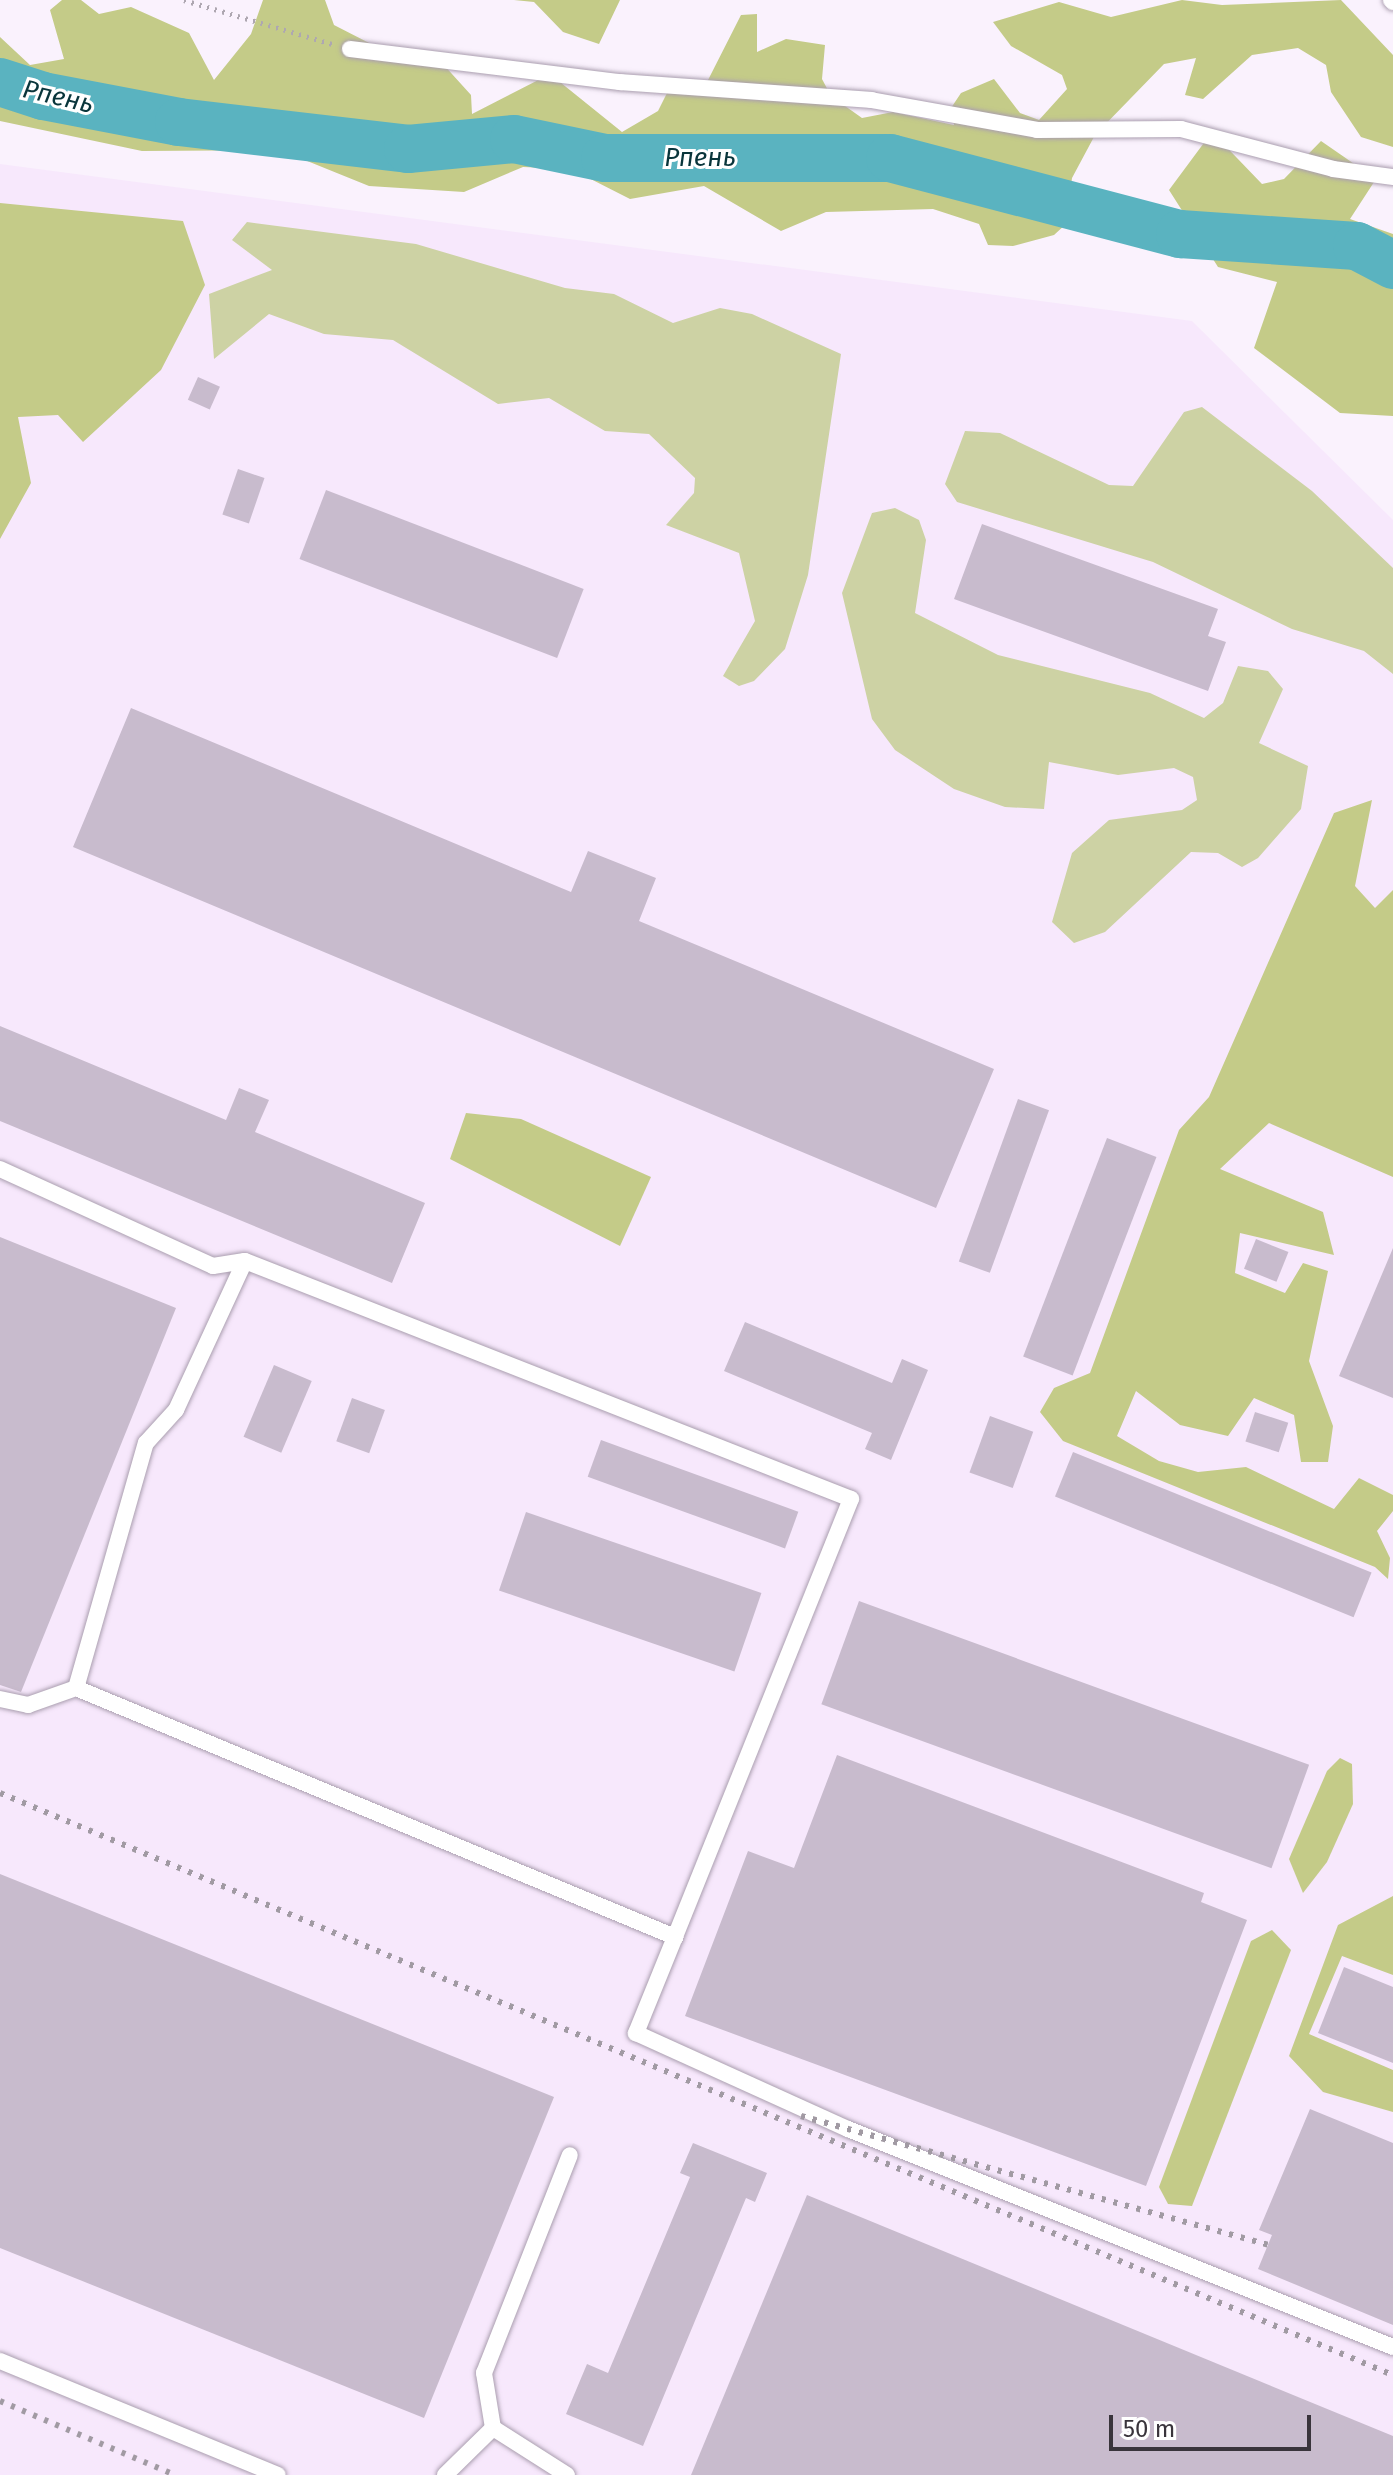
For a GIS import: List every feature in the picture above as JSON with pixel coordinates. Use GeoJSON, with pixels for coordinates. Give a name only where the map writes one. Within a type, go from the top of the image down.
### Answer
{"type":"FeatureCollection","features":[{"type":"Feature","properties":{"kind":"lane"},"geometry":{"type":"LineString","coordinates":[[350,49],[620,82],[871,100],[1037,130],[1181,129],[1333,169],[1393,177]]}},
{"type":"Feature","properties":{"kind":"lane"},"geometry":{"type":"LineString","coordinates":[[0,1169],[213,1266],[245,1261],[851,1499],[636,2033],[848,2129],[1393,2347]]}},
{"type":"Feature","properties":{"kind":"lane"},"geometry":{"type":"LineString","coordinates":[[76,1688],[146,1443],[176,1410],[245,1261]]}},
{"type":"Feature","properties":{"kind":"lane"},"geometry":{"type":"LineString","coordinates":[[0,1699],[28,1705],[76,1688],[675,1937]]}},
{"type":"Feature","properties":{"kind":"lane"},"geometry":{"type":"LineString","coordinates":[[567,2475],[493,2428],[484,2373],[570,2155]]}},
{"type":"Feature","properties":{"kind":"lane"},"geometry":{"type":"LineString","coordinates":[[0,2361],[278,2475]]}},
{"type":"Feature","properties":{"kind":"lane"},"geometry":{"type":"LineString","coordinates":[[445,2475],[493,2428]]}},
{"type":"Feature","properties":{"kind":"path"},"geometry":{"type":"LineString","coordinates":[[184,0],[350,49]]}},
{"type":"Feature","properties":{"kind":"shaded area"},"geometry":{"type":"Polygon","coordinates":[[[0,164],[1192,321],[1393,520],[1393,2475],[0,2475],[0,164]]]}},
{"type":"Feature","properties":{"kind":"green space"},"geometry":{"type":"Polygon","coordinates":[[[62,0],[81,0],[99,14],[131,7],[189,33],[214,80],[251,34],[263,0],[325,0],[334,25],[373,45],[433,53],[471,95],[472,114],[550,74],[622,132],[658,111],[673,81],[706,84],[741,15],[757,14],[757,52],[786,39],[825,45],[822,79],[831,96],[862,118],[893,112],[954,125],[951,108],[961,93],[994,79],[1020,113],[1039,120],[1067,89],[1062,75],[1011,46],[993,22],[1059,2],[1111,17],[1182,0],[1222,5],[1341,0],[1393,55],[1393,147],[1361,137],[1331,92],[1326,65],[1298,48],[1252,55],[1203,99],[1185,95],[1196,58],[1164,64],[1095,135],[1072,178],[1066,224],[1054,235],[1013,246],[988,245],[979,224],[933,209],[826,212],[781,231],[704,186],[630,199],[571,169],[523,167],[464,192],[369,186],[280,150],[142,151],[0,121],[0,37],[30,65],[64,59],[50,10],[62,0]]]}},
{"type":"Feature","properties":{"kind":"green space"},"geometry":{"type":"Polygon","coordinates":[[[514,0],[620,0],[599,44],[563,32],[534,2],[514,0]]]}},
{"type":"Feature","properties":{"kind":"green space"},"geometry":{"type":"Polygon","coordinates":[[[1212,132],[1262,184],[1284,179],[1321,141],[1376,179],[1350,219],[1393,234],[1393,416],[1340,413],[1254,348],[1277,282],[1218,267],[1169,190],[1212,132]]]}},
{"type":"Feature","properties":{"kind":"green space"},"geometry":{"type":"Polygon","coordinates":[[[0,203],[183,221],[205,285],[161,370],[83,442],[58,415],[18,417],[31,483],[0,539],[0,203]]]}},
{"type":"Feature","properties":{"kind":"green space"},"geometry":{"type":"Polygon","coordinates":[[[247,222],[416,244],[565,288],[614,294],[673,323],[720,308],[752,314],[841,354],[808,575],[785,649],[754,681],[739,686],[723,676],[755,621],[739,553],[666,525],[694,493],[695,478],[649,434],[605,431],[549,398],[498,404],[393,340],[324,334],[269,314],[214,359],[209,294],[272,270],[232,240],[247,222]]]}},
{"type":"Feature","properties":{"kind":"green space"},"geometry":{"type":"Polygon","coordinates":[[[1202,407],[1312,491],[1393,568],[1393,674],[1364,651],[1292,629],[1153,562],[957,502],[945,484],[965,431],[1000,433],[1109,485],[1133,486],[1184,412],[1202,407]]]}},
{"type":"Feature","properties":{"kind":"green space"},"geometry":{"type":"Polygon","coordinates":[[[895,508],[919,520],[926,540],[915,613],[998,655],[1150,693],[1204,718],[1223,703],[1238,666],[1268,671],[1283,689],[1259,743],[1308,766],[1301,809],[1258,858],[1242,867],[1218,853],[1191,852],[1105,932],[1074,943],[1052,922],[1072,853],[1109,820],[1182,810],[1197,800],[1193,777],[1174,768],[1118,775],[1049,762],[1044,809],[1005,807],[954,789],[895,750],[872,719],[842,593],[872,513],[895,508]]]}},
{"type":"Feature","properties":{"kind":"green space"},"geometry":{"type":"Polygon","coordinates":[[[1372,800],[1355,886],[1375,908],[1393,890],[1393,1177],[1269,1123],[1220,1169],[1323,1212],[1334,1255],[1240,1233],[1235,1273],[1285,1293],[1303,1263],[1328,1271],[1309,1361],[1333,1426],[1328,1462],[1301,1462],[1294,1415],[1254,1398],[1228,1436],[1180,1425],[1136,1391],[1117,1436],[1159,1461],[1198,1472],[1246,1467],[1334,1509],[1359,1478],[1393,1495],[1393,1511],[1377,1531],[1390,1558],[1388,1579],[1375,1567],[1063,1441],[1040,1412],[1054,1388],[1090,1373],[1179,1130],[1209,1097],[1334,813],[1372,800]]]}},
{"type":"Feature","properties":{"kind":"green space"},"geometry":{"type":"Polygon","coordinates":[[[466,1113],[521,1119],[651,1177],[620,1246],[450,1159],[466,1113]]]}},
{"type":"Feature","properties":{"kind":"green space"},"geometry":{"type":"Polygon","coordinates":[[[1340,1758],[1352,1764],[1353,1804],[1327,1862],[1303,1893],[1289,1859],[1327,1771],[1340,1758]]]}},
{"type":"Feature","properties":{"kind":"green space"},"geometry":{"type":"Polygon","coordinates":[[[1393,1896],[1393,1975],[1342,1956],[1309,2034],[1393,2070],[1393,2112],[1323,2092],[1289,2056],[1338,1925],[1393,1896]]]}},
{"type":"Feature","properties":{"kind":"green space"},"geometry":{"type":"Polygon","coordinates":[[[1272,1930],[1291,1950],[1192,2206],[1168,2204],[1159,2187],[1251,1941],[1272,1930]]]}},
{"type":"Feature","properties":{"kind":"building"},"geometry":{"type":"Polygon","coordinates":[[[198,377],[220,387],[210,410],[188,400],[198,377]]]}},
{"type":"Feature","properties":{"kind":"building"},"geometry":{"type":"Polygon","coordinates":[[[238,469],[264,478],[249,524],[222,514],[238,469]]]}},
{"type":"Feature","properties":{"kind":"building"},"geometry":{"type":"Polygon","coordinates":[[[326,490],[584,589],[557,658],[299,559],[326,490]]]}},
{"type":"Feature","properties":{"kind":"building"},"geometry":{"type":"Polygon","coordinates":[[[982,524],[1218,609],[1208,636],[1226,642],[1208,691],[954,599],[982,524]]]}},
{"type":"Feature","properties":{"kind":"building"},"geometry":{"type":"Polygon","coordinates":[[[131,708],[571,892],[588,851],[656,878],[639,921],[994,1069],[936,1208],[73,847],[131,708]]]}},
{"type":"Feature","properties":{"kind":"building"},"geometry":{"type":"Polygon","coordinates":[[[0,1026],[226,1120],[239,1088],[269,1100],[255,1132],[425,1203],[392,1283],[0,1121],[0,1026]]]}},
{"type":"Feature","properties":{"kind":"building"},"geometry":{"type":"Polygon","coordinates":[[[1018,1099],[1049,1110],[990,1273],[959,1262],[1018,1099]]]}},
{"type":"Feature","properties":{"kind":"building"},"geometry":{"type":"Polygon","coordinates":[[[1107,1138],[1156,1157],[1073,1375],[1023,1356],[1107,1138]]]}},
{"type":"Feature","properties":{"kind":"building"},"geometry":{"type":"Polygon","coordinates":[[[0,1237],[176,1308],[21,1692],[0,1685],[0,1237]]]}},
{"type":"Feature","properties":{"kind":"building"},"geometry":{"type":"Polygon","coordinates":[[[1256,1239],[1288,1252],[1276,1282],[1244,1269],[1256,1239]]]}},
{"type":"Feature","properties":{"kind":"building"},"geometry":{"type":"Polygon","coordinates":[[[1393,1248],[1393,1398],[1339,1376],[1393,1248]]]}},
{"type":"Feature","properties":{"kind":"building"},"geometry":{"type":"Polygon","coordinates":[[[745,1322],[892,1383],[902,1359],[928,1370],[891,1460],[865,1449],[872,1433],[724,1371],[745,1322]]]}},
{"type":"Feature","properties":{"kind":"building"},"geometry":{"type":"Polygon","coordinates":[[[274,1365],[312,1381],[281,1453],[244,1437],[274,1365]]]}},
{"type":"Feature","properties":{"kind":"building"},"geometry":{"type":"Polygon","coordinates":[[[352,1398],[385,1410],[369,1453],[336,1441],[352,1398]]]}},
{"type":"Feature","properties":{"kind":"building"},"geometry":{"type":"Polygon","coordinates":[[[1255,1412],[1288,1423],[1279,1452],[1245,1441],[1255,1412]]]}},
{"type":"Feature","properties":{"kind":"building"},"geometry":{"type":"Polygon","coordinates":[[[990,1416],[1033,1432],[1013,1488],[969,1472],[990,1416]]]}},
{"type":"Feature","properties":{"kind":"building"},"geometry":{"type":"Polygon","coordinates":[[[601,1440],[798,1512],[785,1548],[588,1477],[601,1440]]]}},
{"type":"Feature","properties":{"kind":"building"},"geometry":{"type":"Polygon","coordinates":[[[1073,1452],[1372,1573],[1354,1617],[1055,1497],[1073,1452]]]}},
{"type":"Feature","properties":{"kind":"building"},"geometry":{"type":"Polygon","coordinates":[[[526,1512],[761,1593],[734,1672],[499,1590],[526,1512]]]}},
{"type":"Feature","properties":{"kind":"building"},"geometry":{"type":"Polygon","coordinates":[[[859,1601],[1309,1765],[1271,1868],[821,1704],[859,1601]]]}},
{"type":"Feature","properties":{"kind":"building"},"geometry":{"type":"Polygon","coordinates":[[[837,1755],[1204,1893],[1201,1902],[1247,1920],[1146,2186],[685,2016],[748,1851],[794,1868],[837,1755]]]}},
{"type":"Feature","properties":{"kind":"building"},"geometry":{"type":"Polygon","coordinates":[[[0,1874],[554,2097],[424,2418],[0,2248],[0,1874]]]}},
{"type":"Feature","properties":{"kind":"building"},"geometry":{"type":"Polygon","coordinates":[[[1344,1967],[1393,1987],[1393,2063],[1318,2033],[1344,1967]]]}},
{"type":"Feature","properties":{"kind":"building"},"geometry":{"type":"Polygon","coordinates":[[[1310,2109],[1393,2143],[1393,2325],[1258,2269],[1272,2235],[1259,2230],[1310,2109]]]}},
{"type":"Feature","properties":{"kind":"building"},"geometry":{"type":"Polygon","coordinates":[[[693,2143],[767,2173],[755,2202],[746,2198],[643,2446],[566,2414],[587,2364],[608,2373],[690,2177],[680,2173],[693,2143]]]}},
{"type":"Feature","properties":{"kind":"building"},"geometry":{"type":"Polygon","coordinates":[[[807,2195],[1393,2436],[1393,2475],[691,2475],[807,2195]]]}},
{"type":"Feature","properties":{"kind":"waterway","name":"Рпень"},"geometry":{"type":"LineString","coordinates":[[0,82],[43,96],[179,122],[408,149],[514,139],[605,158],[890,158],[1180,234],[1357,246],[1393,265]]}},
{"type":"Feature","properties":{"kind":"railway"},"geometry":{"type":"LineString","coordinates":[[0,1793],[1393,2375]]}},
{"type":"Feature","properties":{"kind":"railway"},"geometry":{"type":"LineString","coordinates":[[801,2116],[1268,2245]]}},
{"type":"Feature","properties":{"kind":"railway"},"geometry":{"type":"LineString","coordinates":[[0,2401],[175,2475]]}}]}
